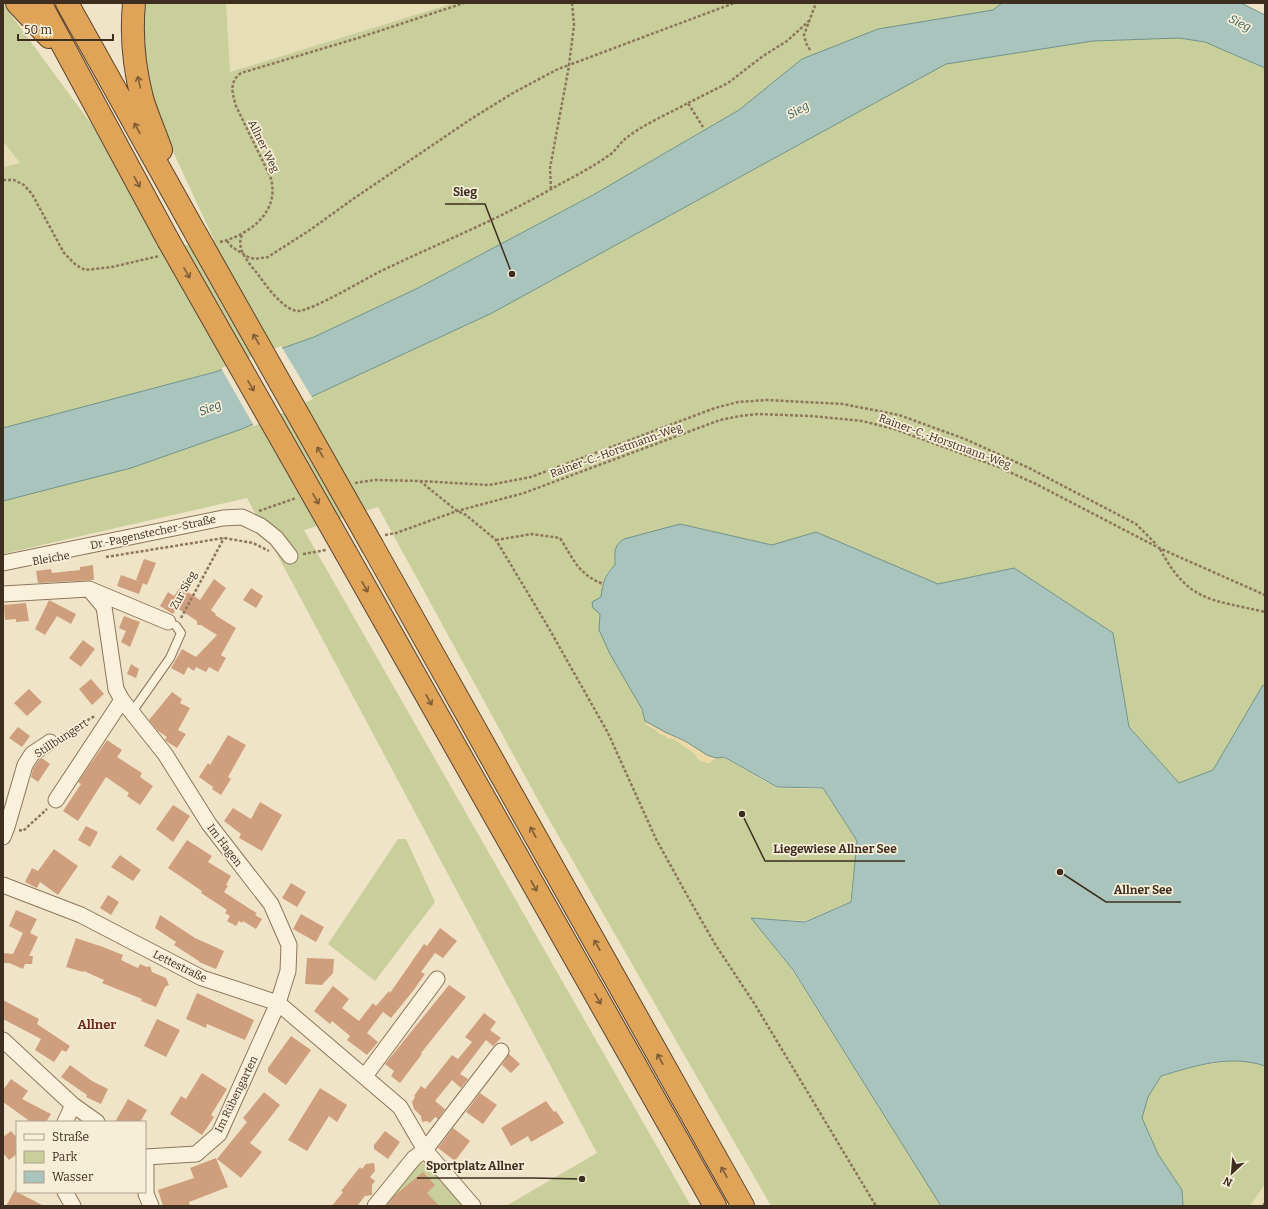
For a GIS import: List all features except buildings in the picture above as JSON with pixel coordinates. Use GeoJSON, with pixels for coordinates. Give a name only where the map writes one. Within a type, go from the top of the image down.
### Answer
{"type":"FeatureCollection","features":[{"type":"Feature","properties":{"kind":"highway"},"geometry":{"type":"LineString","coordinates":[[17,3],[46,34],[92,98]]}},
{"type":"Feature","properties":{"kind":"highway"},"geometry":{"type":"LineString","coordinates":[[40,3],[92,98],[167,247],[346,553],[715,1206]]}},
{"type":"Feature","properties":{"kind":"highway"},"geometry":{"type":"LineString","coordinates":[[67,3],[743,1206]]}},
{"type":"Feature","properties":{"kind":"highway"},"geometry":{"type":"LineString","coordinates":[[134,3],[133,42],[136,69],[143,99],[176,199]]}},
{"type":"Feature","properties":{"kind":"street","name":"Dr.-Pagenstecher-Straße"},"geometry":{"type":"LineString","coordinates":[[3,563],[223,518],[242,517],[261,526],[276,538],[290,556]]}},
{"type":"Feature","properties":{"kind":"street"},"geometry":{"type":"LineString","coordinates":[[3,594],[89,589],[172,624]]}},
{"type":"Feature","properties":{"kind":"street","name":"Im Hagen"},"geometry":{"type":"LineString","coordinates":[[89,589],[104,607],[116,689],[122,700],[165,754],[209,824],[271,904],[290,945],[288,971],[278,1003]]}},
{"type":"Feature","properties":{"kind":"street"},"geometry":{"type":"LineString","coordinates":[[56,800],[122,700]]}},
{"type":"Feature","properties":{"kind":"street","name":"Stillbungert"},"geometry":{"type":"LineString","coordinates":[[5,832],[25,765],[32,754],[50,742]]}},
{"type":"Feature","properties":{"kind":"street","name":"Lettestraße"},"geometry":{"type":"LineString","coordinates":[[3,885],[81,915],[202,978],[278,1003],[400,1107],[425,1150],[474,1206]]}},
{"type":"Feature","properties":{"kind":"street"},"geometry":{"type":"LineString","coordinates":[[365,1076],[437,979]]}},
{"type":"Feature","properties":{"kind":"street","name":"Im Rübengarten"},"geometry":{"type":"LineString","coordinates":[[146,1157],[196,1154],[219,1134],[278,1003]]}},
{"type":"Feature","properties":{"kind":"street"},"geometry":{"type":"LineString","coordinates":[[3,1040],[73,1105],[95,1121]]}},
{"type":"Feature","properties":{"kind":"street"},"geometry":{"type":"LineString","coordinates":[[375,1206],[414,1158],[425,1150],[501,1051]]}},
{"type":"Feature","properties":{"kind":"street"},"geometry":{"type":"LineString","coordinates":[[65,1121],[73,1105]]}},
{"type":"Feature","properties":{"kind":"street"},"geometry":{"type":"LineString","coordinates":[[146,1157],[146,1194],[151,1206]]}},
{"type":"Feature","properties":{"kind":"street"},"geometry":{"type":"LineString","coordinates":[[66,1193],[73,1206]]}},
{"type":"Feature","properties":{"kind":"lane","name":"Zur Sieg"},"geometry":{"type":"LineString","coordinates":[[132,712],[170,658],[181,633],[172,624]]}},
{"type":"Feature","properties":{"kind":"path","name":"Allner Weg"},"geometry":{"type":"LineString","coordinates":[[219,243],[253,228],[270,206],[273,196],[272,183],[236,106],[232,94],[235,78],[242,73],[358,38],[464,3]]}},
{"type":"Feature","properties":{"kind":"path"},"geometry":{"type":"LineString","coordinates":[[551,189],[550,168],[569,65],[574,26],[572,3]]}},
{"type":"Feature","properties":{"kind":"path"},"geometry":{"type":"LineString","coordinates":[[226,241],[232,247],[255,259],[268,256],[310,230],[471,119],[513,93],[558,69],[734,3]]}},
{"type":"Feature","properties":{"kind":"path"},"geometry":{"type":"LineString","coordinates":[[810,50],[804,35],[816,3]]}},
{"type":"Feature","properties":{"kind":"path"},"geometry":{"type":"LineString","coordinates":[[242,234],[239,240],[241,251],[265,284],[280,300],[297,311],[304,309],[339,294],[378,273],[484,225],[551,189],[609,155],[624,139],[655,120],[728,83],[763,56],[787,41],[810,20]]}},
{"type":"Feature","properties":{"kind":"path"},"geometry":{"type":"LineString","coordinates":[[688,103],[703,127]]}},
{"type":"Feature","properties":{"kind":"path"},"geometry":{"type":"LineString","coordinates":[[3,180],[14,180],[24,185],[32,194],[64,253],[76,265],[85,270],[112,267],[167,247]]}},
{"type":"Feature","properties":{"kind":"path"},"geometry":{"type":"LineString","coordinates":[[348,484],[375,480],[489,485],[531,477],[715,408],[738,402],[767,400],[843,404],[899,415],[965,439],[1022,465],[1136,524],[1160,548],[1169,566],[1180,580],[1193,591],[1207,599],[1265,612]]}},
{"type":"Feature","properties":{"kind":"path","name":"Rainer-C.-Horstmann-Weg"},"geometry":{"type":"LineString","coordinates":[[396,533],[457,511],[524,493],[720,420],[758,414],[811,416],[862,421],[894,429],[996,466],[1036,484],[1160,548],[1265,595]]}},
{"type":"Feature","properties":{"kind":"path"},"geometry":{"type":"LineString","coordinates":[[420,481],[457,511],[466,515],[496,540],[547,625],[608,733],[656,839],[715,944],[754,1003],[876,1206]]}},
{"type":"Feature","properties":{"kind":"path"},"geometry":{"type":"LineString","coordinates":[[242,517],[300,497]]}},
{"type":"Feature","properties":{"kind":"path"},"geometry":{"type":"LineString","coordinates":[[496,540],[532,534],[560,538],[580,571],[592,580],[602,584]]}},
{"type":"Feature","properties":{"kind":"path"},"geometry":{"type":"LineString","coordinates":[[101,558],[224,538],[253,543],[270,552],[290,556],[324,550]]}},
{"type":"Feature","properties":{"kind":"path","name":"Zur Sieg"},"geometry":{"type":"LineString","coordinates":[[172,624],[224,538]]}},
{"type":"Feature","properties":{"kind":"path","name":"Stillbungert"},"geometry":{"type":"LineString","coordinates":[[50,742],[96,715]]}},
{"type":"Feature","properties":{"kind":"path"},"geometry":{"type":"LineString","coordinates":[[5,832],[23,831],[56,800]]}},
{"type":"Feature","properties":{"kind":"shaded area"},"geometry":{"type":"Polygon","coordinates":[[[226,3],[454,3],[230,72],[226,3]]]}},
{"type":"Feature","properties":{"kind":"shaded area"},"geometry":{"type":"Polygon","coordinates":[[[3,141],[21,163],[3,167],[3,141]]]}},
{"type":"Feature","properties":{"kind":"shaded area"},"geometry":{"type":"Polygon","coordinates":[[[1265,1184],[1265,1206],[1250,1206],[1265,1184]]]}},
{"type":"Feature","properties":{"kind":"green space"},"geometry":{"type":"Polygon","coordinates":[[[145,3],[226,3],[230,72],[454,3],[1002,3],[994,10],[802,59],[739,110],[593,195],[418,288],[314,337],[215,372],[3,428],[3,167],[20,163],[3,141],[3,4],[92,125],[162,250],[214,240],[163,130],[140,68],[142,19],[145,3]]]}},
{"type":"Feature","properties":{"kind":"green space"},"geometry":{"type":"Polygon","coordinates":[[[1179,38],[1205,42],[1265,68],[1265,686],[1263,685],[1213,770],[1179,783],[1129,727],[1113,633],[1014,568],[938,584],[816,532],[772,545],[680,524],[624,539],[620,542],[615,550],[615,565],[607,573],[603,584],[601,598],[594,608],[600,614],[599,630],[610,654],[642,709],[647,725],[667,738],[674,739],[694,753],[699,760],[709,763],[716,758],[724,758],[777,788],[823,789],[857,842],[850,902],[805,921],[751,918],[792,970],[941,1206],[771,1206],[543,809],[378,507],[304,530],[691,1206],[506,1206],[597,1153],[247,498],[3,554],[3,501],[131,468],[242,429],[492,313],[946,64],[1093,41],[1179,38]]]}},
{"type":"Feature","properties":{"kind":"green space"},"geometry":{"type":"Polygon","coordinates":[[[398,839],[406,839],[435,902],[375,981],[328,944],[398,839]]]}},
{"type":"Feature","properties":{"kind":"green space"},"geometry":{"type":"Polygon","coordinates":[[[1231,1061],[1254,1062],[1265,1066],[1265,1184],[1250,1206],[1183,1206],[1182,1190],[1158,1154],[1142,1118],[1148,1097],[1161,1076],[1197,1066],[1231,1061]]]}},
{"type":"Feature","properties":{"kind":"green space"},"geometry":{"type":"Polygon","coordinates":[[[418,1164],[430,1164],[466,1206],[381,1206],[418,1164]]]}},
{"type":"Feature","properties":{"kind":"sand"},"geometry":{"type":"Polygon","coordinates":[[[645,721],[716,758],[709,763],[699,760],[694,753],[674,739],[667,738],[666,736],[659,734],[645,721]]]}},
{"type":"Feature","properties":{"kind":"water"},"geometry":{"type":"Polygon","coordinates":[[[1002,3],[1241,3],[1265,15],[1265,68],[1205,42],[1179,38],[1093,41],[946,64],[492,313],[242,429],[131,468],[3,501],[3,428],[215,372],[314,337],[418,288],[593,195],[739,110],[802,59],[878,29],[993,10],[1002,3]]]}},
{"type":"Feature","properties":{"kind":"water"},"geometry":{"type":"Polygon","coordinates":[[[680,524],[772,545],[816,532],[938,584],[1014,568],[1113,633],[1129,727],[1179,783],[1213,770],[1263,685],[1265,686],[1265,1066],[1239,1061],[1226,1061],[1199,1065],[1161,1076],[1148,1097],[1142,1118],[1158,1154],[1182,1190],[1183,1206],[941,1206],[793,970],[751,918],[805,922],[851,902],[857,841],[823,788],[777,787],[724,757],[716,758],[707,755],[685,741],[645,721],[642,709],[610,654],[599,630],[600,614],[593,608],[592,602],[601,597],[602,588],[608,573],[615,565],[615,550],[618,544],[624,539],[680,524]]]}},
{"type":"Feature","properties":{"kind":"pier"},"geometry":{"type":"Polygon","coordinates":[[[281,346],[313,399],[254,426],[221,368],[281,346]]]}},
{"type":"Feature","properties":{"kind":"place","name":"Sieg"},"geometry":{"type":"Point","coordinates":[512,274]}},
{"type":"Feature","properties":{"kind":"place","name":"Liegewiese Allner See"},"geometry":{"type":"Point","coordinates":[742,814]}},
{"type":"Feature","properties":{"kind":"place","name":"Allner See"},"geometry":{"type":"Point","coordinates":[1060,872]}},
{"type":"Feature","properties":{"kind":"place","name":"Sportplatz Allner"},"geometry":{"type":"Point","coordinates":[582,1179]}},
{"type":"Feature","properties":{"kind":"district","name":"Allner"},"geometry":{"type":"Point","coordinates":[97,1024]}}]}
